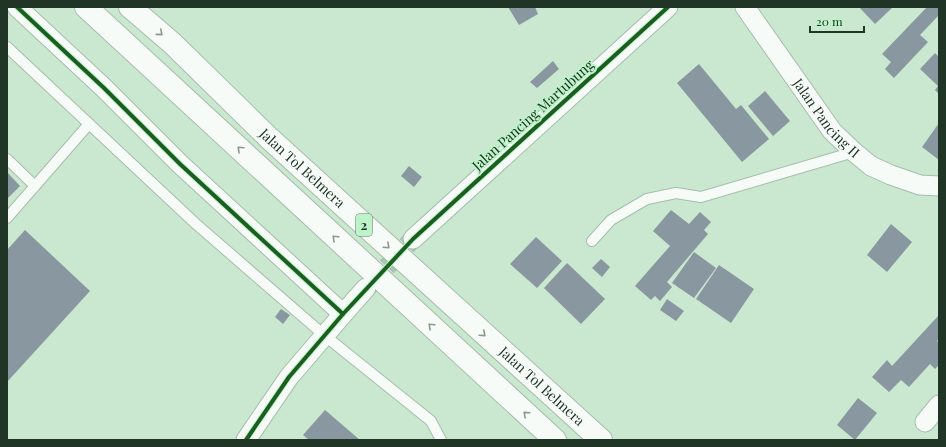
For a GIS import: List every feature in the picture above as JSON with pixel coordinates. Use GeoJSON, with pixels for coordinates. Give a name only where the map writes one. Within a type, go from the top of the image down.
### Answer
{"type":"FeatureCollection","features":[{"type":"Feature","properties":{"kind":"highway","name":"Jalan Tol Belmera"},"geometry":{"type":"LineString","coordinates":[[86,7],[556,440]]}},
{"type":"Feature","properties":{"kind":"highway","name":"Jalan Tol Belmera"},"geometry":{"type":"LineString","coordinates":[[130,7],[172,43],[299,164],[601,440]]}},
{"type":"Feature","properties":{"kind":"street"},"geometry":{"type":"LineString","coordinates":[[17,7],[104,88],[180,164],[342,314]]}},
{"type":"Feature","properties":{"kind":"street","name":"Jalan Pancing Martubung"},"geometry":{"type":"LineString","coordinates":[[413,239],[668,7]]}},
{"type":"Feature","properties":{"kind":"street","name":"Jalan Pancing II"},"geometry":{"type":"LineString","coordinates":[[745,7],[832,131],[854,152],[871,166],[891,175],[920,185],[939,186]]}},
{"type":"Feature","properties":{"kind":"street"},"geometry":{"type":"LineString","coordinates":[[246,440],[289,377],[366,288]]}},
{"type":"Feature","properties":{"kind":"street"},"geometry":{"type":"LineString","coordinates":[[924,422],[939,405]]}},
{"type":"Feature","properties":{"kind":"lane"},"geometry":{"type":"LineString","coordinates":[[7,47],[196,224],[324,336],[431,421],[441,440]]}},
{"type":"Feature","properties":{"kind":"lane"},"geometry":{"type":"LineString","coordinates":[[7,218],[89,124]]}},
{"type":"Feature","properties":{"kind":"lane"},"geometry":{"type":"LineString","coordinates":[[592,241],[611,220],[647,199],[676,193],[701,197],[854,152]]}},
{"type":"Feature","properties":{"kind":"lane"},"geometry":{"type":"LineString","coordinates":[[7,159],[35,186]]}},
{"type":"Feature","properties":{"kind":"building"},"geometry":{"type":"Polygon","coordinates":[[[508,7],[535,7],[538,14],[519,25],[508,7]]]}},
{"type":"Feature","properties":{"kind":"building"},"geometry":{"type":"Polygon","coordinates":[[[859,7],[893,7],[875,24],[859,7]]]}},
{"type":"Feature","properties":{"kind":"building"},"geometry":{"type":"Polygon","coordinates":[[[927,7],[939,7],[939,15],[920,35],[928,42],[894,78],[885,69],[891,62],[882,54],[927,7]]]}},
{"type":"Feature","properties":{"kind":"building"},"geometry":{"type":"Polygon","coordinates":[[[935,53],[939,57],[939,94],[935,90],[938,86],[920,69],[935,53]]]}},
{"type":"Feature","properties":{"kind":"building"},"geometry":{"type":"Polygon","coordinates":[[[553,61],[559,69],[537,88],[530,82],[553,61]]]}},
{"type":"Feature","properties":{"kind":"building"},"geometry":{"type":"Polygon","coordinates":[[[699,64],[736,109],[741,105],[769,139],[742,162],[677,83],[699,64]]]}},
{"type":"Feature","properties":{"kind":"building"},"geometry":{"type":"Polygon","coordinates":[[[765,91],[790,121],[773,136],[748,106],[765,91]]]}},
{"type":"Feature","properties":{"kind":"building"},"geometry":{"type":"Polygon","coordinates":[[[939,123],[939,160],[922,147],[939,123]]]}},
{"type":"Feature","properties":{"kind":"building"},"geometry":{"type":"Polygon","coordinates":[[[409,166],[422,177],[414,187],[401,176],[409,166]]]}},
{"type":"Feature","properties":{"kind":"building"},"geometry":{"type":"Polygon","coordinates":[[[7,172],[20,186],[7,199],[7,172]]]}},
{"type":"Feature","properties":{"kind":"building"},"geometry":{"type":"Polygon","coordinates":[[[671,210],[689,224],[700,212],[711,222],[704,230],[708,234],[667,282],[672,287],[660,301],[655,296],[651,300],[635,286],[670,246],[653,231],[671,210]]]}},
{"type":"Feature","properties":{"kind":"building"},"geometry":{"type":"Polygon","coordinates":[[[891,224],[912,242],[887,272],[867,255],[891,224]]]}},
{"type":"Feature","properties":{"kind":"building"},"geometry":{"type":"Polygon","coordinates":[[[25,230],[90,291],[7,382],[7,250],[25,230]]]}},
{"type":"Feature","properties":{"kind":"building"},"geometry":{"type":"Polygon","coordinates":[[[536,237],[562,261],[537,288],[510,264],[536,237]]]}},
{"type":"Feature","properties":{"kind":"building"},"geometry":{"type":"Polygon","coordinates":[[[694,252],[716,268],[694,298],[672,283],[694,252]]]}},
{"type":"Feature","properties":{"kind":"building"},"geometry":{"type":"Polygon","coordinates":[[[601,259],[610,267],[602,277],[592,268],[601,259]]]}},
{"type":"Feature","properties":{"kind":"building"},"geometry":{"type":"Polygon","coordinates":[[[567,263],[605,299],[581,324],[544,288],[567,263]]]}},
{"type":"Feature","properties":{"kind":"building"},"geometry":{"type":"Polygon","coordinates":[[[719,265],[754,289],[731,323],[696,299],[719,265]]]}},
{"type":"Feature","properties":{"kind":"building"},"geometry":{"type":"Polygon","coordinates":[[[667,299],[684,311],[676,321],[660,310],[667,299]]]}},
{"type":"Feature","properties":{"kind":"building"},"geometry":{"type":"Polygon","coordinates":[[[281,309],[290,315],[283,324],[275,317],[281,309]]]}},
{"type":"Feature","properties":{"kind":"building"},"geometry":{"type":"Polygon","coordinates":[[[939,315],[939,338],[937,341],[939,343],[939,365],[935,369],[930,364],[909,387],[901,380],[889,392],[872,377],[887,360],[892,366],[939,315]]]}},
{"type":"Feature","properties":{"kind":"building"},"geometry":{"type":"Polygon","coordinates":[[[858,398],[877,413],[855,440],[837,425],[858,398]]]}},
{"type":"Feature","properties":{"kind":"building"},"geometry":{"type":"Polygon","coordinates":[[[325,410],[360,440],[309,440],[303,435],[325,410]]]}},
{"type":"Feature","properties":{"kind":"tunnel"},"geometry":{"type":"LineString","coordinates":[[367,288],[413,239]]}},
{"type":"Feature","properties":{"kind":"cycle path"},"geometry":{"type":"LineString","coordinates":[[17,7],[104,88],[180,164],[343,314]]}},
{"type":"Feature","properties":{"kind":"cycle path"},"geometry":{"type":"LineString","coordinates":[[246,440],[289,377],[343,314],[413,239],[668,7]]}}]}
